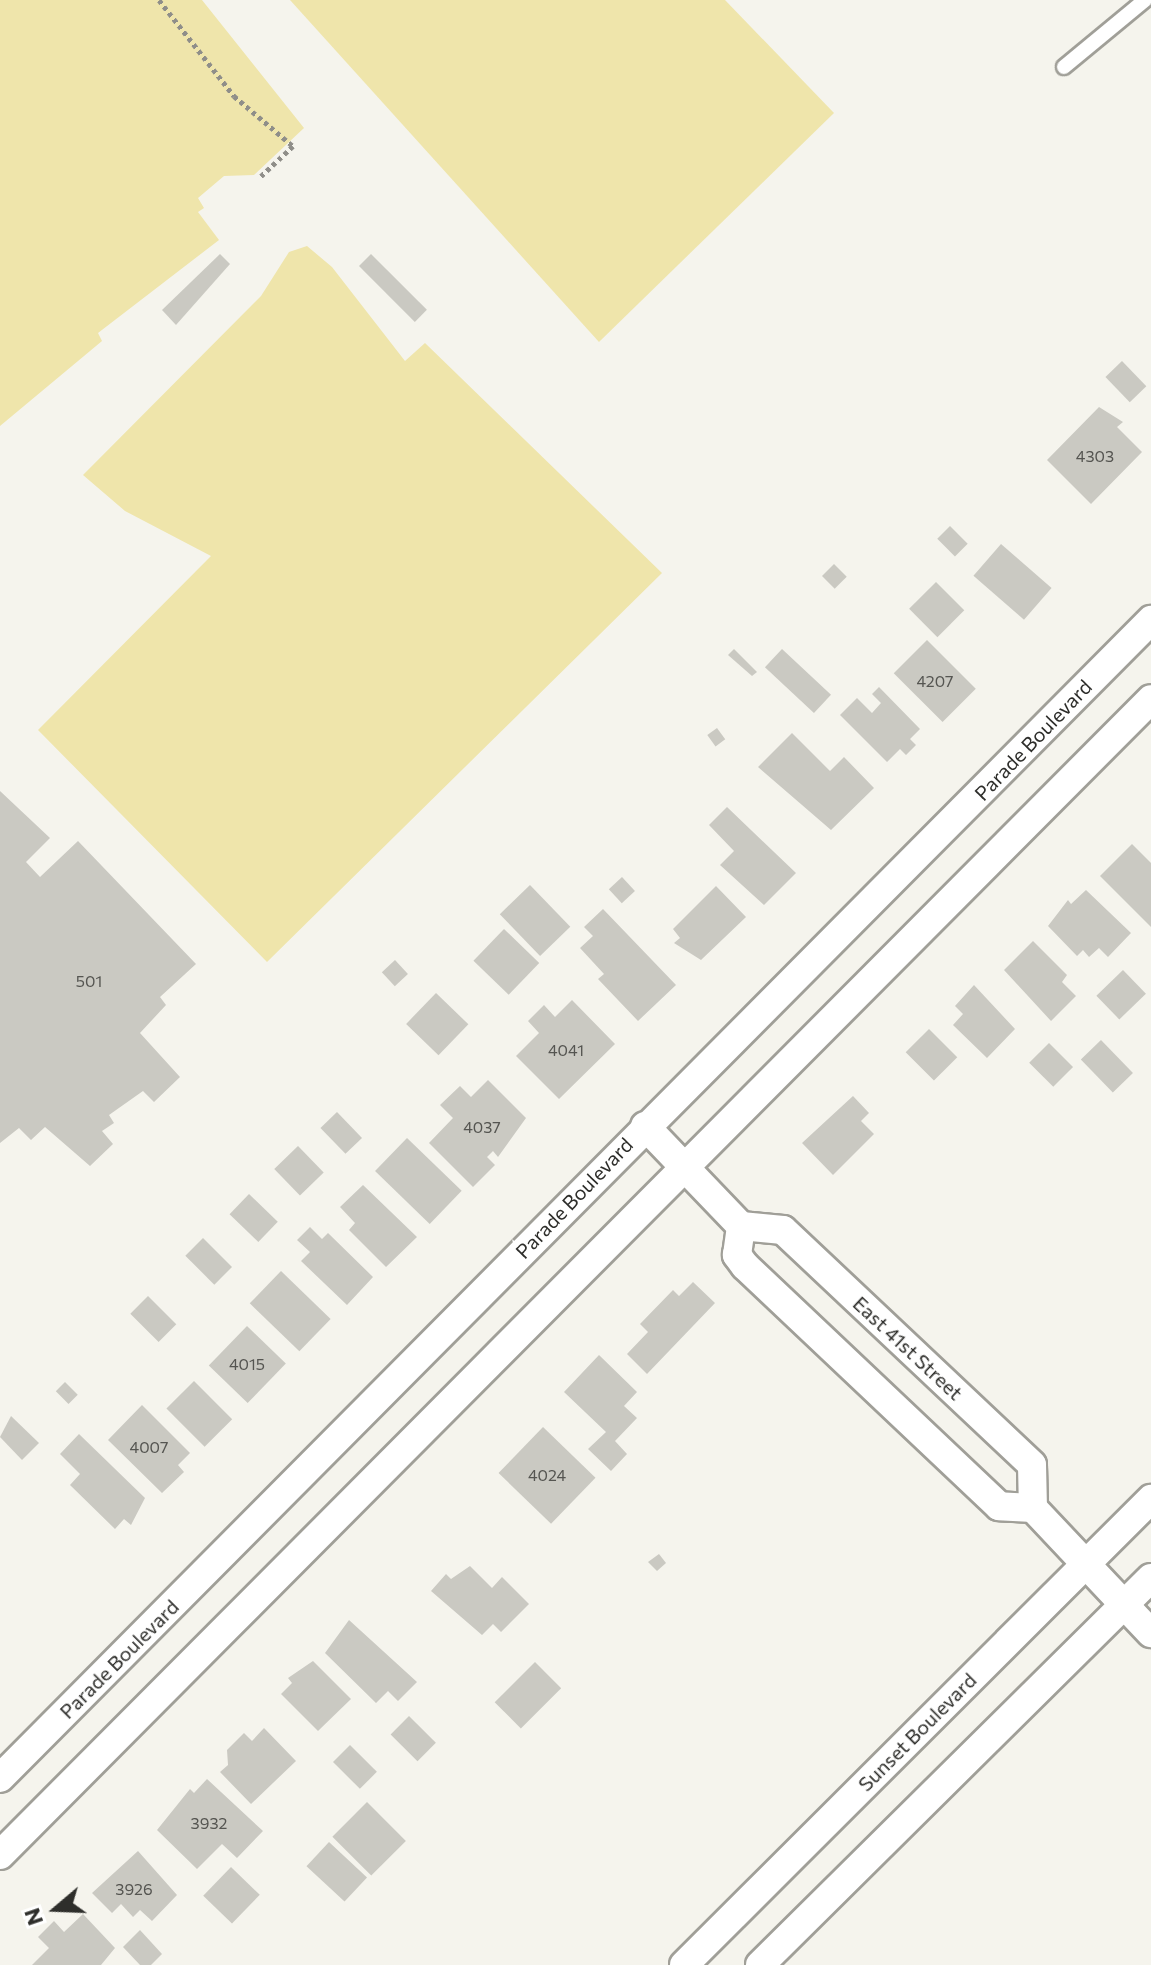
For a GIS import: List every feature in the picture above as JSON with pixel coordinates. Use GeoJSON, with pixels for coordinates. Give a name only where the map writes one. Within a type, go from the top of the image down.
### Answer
{"type":"FeatureCollection","features":[{"type":"Feature","properties":{"kind":"street","name":"Parade Boulevard"},"geometry":{"type":"LineString","coordinates":[[0,1778],[1151,620]]}},
{"type":"Feature","properties":{"kind":"street"},"geometry":{"type":"LineString","coordinates":[[0,1855],[688,1169],[1151,699]]}},
{"type":"Feature","properties":{"kind":"street"},"geometry":{"type":"LineString","coordinates":[[645,1126],[741,1226],[737,1255],[745,1266],[999,1506],[1033,1508],[1151,1633]]}},
{"type":"Feature","properties":{"kind":"street","name":"East 41st Street"},"geometry":{"type":"LineString","coordinates":[[741,1226],[783,1230],[1032,1465],[1033,1508]]}},
{"type":"Feature","properties":{"kind":"street","name":"Sunset Boulevard"},"geometry":{"type":"LineString","coordinates":[[684,1965],[1151,1499]]}},
{"type":"Feature","properties":{"kind":"street"},"geometry":{"type":"LineString","coordinates":[[760,1965],[1151,1578]]}},
{"type":"Feature","properties":{"kind":"lane"},"geometry":{"type":"LineString","coordinates":[[1064,67],[1145,0]]}},
{"type":"Feature","properties":{"kind":"path"},"geometry":{"type":"LineString","coordinates":[[159,0],[234,96],[293,146],[261,176]]}},
{"type":"Feature","properties":{"kind":"shaded area"},"geometry":{"type":"Polygon","coordinates":[[[0,0],[202,0],[304,128],[254,175],[224,176],[198,198],[204,208],[198,212],[219,240],[98,333],[102,341],[0,426],[0,0]]]}},
{"type":"Feature","properties":{"kind":"shaded area"},"geometry":{"type":"Polygon","coordinates":[[[290,0],[725,0],[834,113],[599,342],[290,0]]]}},
{"type":"Feature","properties":{"kind":"shaded area"},"geometry":{"type":"Polygon","coordinates":[[[307,246],[332,267],[405,361],[425,343],[662,573],[267,962],[38,730],[211,556],[125,511],[83,475],[261,296],[289,252],[307,246]]]}},
{"type":"Feature","properties":{"kind":"building"},"geometry":{"type":"Polygon","coordinates":[[[220,254],[230,264],[176,325],[162,310],[220,254]]]}},
{"type":"Feature","properties":{"kind":"building"},"geometry":{"type":"Polygon","coordinates":[[[371,254],[427,310],[415,322],[359,266],[371,254]]]}},
{"type":"Feature","properties":{"kind":"building"},"geometry":{"type":"Polygon","coordinates":[[[1122,361],[1146,386],[1130,402],[1105,377],[1122,361]]]}},
{"type":"Feature","properties":{"kind":"building"},"geometry":{"type":"Polygon","coordinates":[[[1099,407],[1123,422],[1117,427],[1142,452],[1091,504],[1047,460],[1099,407]]]}},
{"type":"Feature","properties":{"kind":"building"},"geometry":{"type":"Polygon","coordinates":[[[950,526],[968,544],[955,556],[937,539],[950,526]]]}},
{"type":"Feature","properties":{"kind":"building"},"geometry":{"type":"Polygon","coordinates":[[[1001,544],[1052,588],[1024,620],[973,576],[1001,544]]]}},
{"type":"Feature","properties":{"kind":"building"},"geometry":{"type":"Polygon","coordinates":[[[834,564],[847,577],[835,589],[822,576],[834,564]]]}},
{"type":"Feature","properties":{"kind":"building"},"geometry":{"type":"Polygon","coordinates":[[[936,582],[964,610],[937,637],[909,609],[936,582]]]}},
{"type":"Feature","properties":{"kind":"building"},"geometry":{"type":"Polygon","coordinates":[[[927,640],[976,689],[943,722],[894,673],[927,640]]]}},
{"type":"Feature","properties":{"kind":"building"},"geometry":{"type":"Polygon","coordinates":[[[734,649],[757,672],[752,676],[728,655],[734,649]]]}},
{"type":"Feature","properties":{"kind":"building"},"geometry":{"type":"Polygon","coordinates":[[[782,649],[831,695],[814,713],[765,667],[782,649]]]}},
{"type":"Feature","properties":{"kind":"building"},"geometry":{"type":"Polygon","coordinates":[[[879,687],[920,729],[910,739],[916,745],[906,755],[900,749],[887,762],[840,715],[857,698],[872,713],[881,703],[872,694],[879,687]]]}},
{"type":"Feature","properties":{"kind":"building"},"geometry":{"type":"Polygon","coordinates":[[[717,728],[725,739],[716,746],[707,735],[717,728]]]}},
{"type":"Feature","properties":{"kind":"building"},"geometry":{"type":"Polygon","coordinates":[[[792,733],[830,771],[844,757],[874,788],[831,830],[758,767],[792,733]]]}},
{"type":"Feature","properties":{"kind":"building"},"geometry":{"type":"Polygon","coordinates":[[[0,791],[50,838],[26,862],[40,877],[78,841],[196,964],[160,997],[166,1005],[140,1033],[180,1077],[154,1102],[143,1091],[109,1115],[114,1123],[102,1131],[113,1144],[90,1166],[45,1127],[31,1140],[19,1128],[0,1143],[0,791]]]}},
{"type":"Feature","properties":{"kind":"building"},"geometry":{"type":"Polygon","coordinates":[[[727,807],[796,873],[764,905],[720,865],[734,851],[709,825],[727,807]]]}},
{"type":"Feature","properties":{"kind":"building"},"geometry":{"type":"Polygon","coordinates":[[[1132,844],[1151,863],[1151,927],[1100,876],[1132,844]]]}},
{"type":"Feature","properties":{"kind":"building"},"geometry":{"type":"Polygon","coordinates":[[[622,877],[635,891],[622,903],[609,889],[622,877]]]}},
{"type":"Feature","properties":{"kind":"building"},"geometry":{"type":"Polygon","coordinates":[[[530,885],[570,927],[540,956],[500,914],[530,885]]]}},
{"type":"Feature","properties":{"kind":"building"},"geometry":{"type":"Polygon","coordinates":[[[716,886],[746,917],[701,960],[674,943],[680,938],[673,929],[716,886]]]}},
{"type":"Feature","properties":{"kind":"building"},"geometry":{"type":"Polygon","coordinates":[[[1086,890],[1131,933],[1108,957],[1099,948],[1089,957],[1083,950],[1077,956],[1048,926],[1068,900],[1071,904],[1086,890]]]}},
{"type":"Feature","properties":{"kind":"building"},"geometry":{"type":"Polygon","coordinates":[[[603,909],[676,985],[638,1021],[598,979],[604,974],[580,948],[593,936],[584,927],[603,909]]]}},
{"type":"Feature","properties":{"kind":"building"},"geometry":{"type":"Polygon","coordinates":[[[504,929],[539,963],[509,995],[473,961],[504,929]]]}},
{"type":"Feature","properties":{"kind":"building"},"geometry":{"type":"Polygon","coordinates":[[[1033,941],[1067,975],[1062,982],[1076,996],[1051,1021],[1004,970],[1033,941]]]}},
{"type":"Feature","properties":{"kind":"building"},"geometry":{"type":"Polygon","coordinates":[[[395,960],[408,974],[395,986],[382,972],[395,960]]]}},
{"type":"Feature","properties":{"kind":"building"},"geometry":{"type":"Polygon","coordinates":[[[1123,970],[1146,994],[1119,1019],[1096,996],[1123,970]]]}},
{"type":"Feature","properties":{"kind":"building"},"geometry":{"type":"Polygon","coordinates":[[[974,985],[1015,1029],[987,1058],[953,1025],[963,1014],[955,1006],[974,985]]]}},
{"type":"Feature","properties":{"kind":"building"},"geometry":{"type":"Polygon","coordinates":[[[436,993],[468,1024],[438,1055],[406,1024],[436,993]]]}},
{"type":"Feature","properties":{"kind":"building"},"geometry":{"type":"Polygon","coordinates":[[[572,1000],[615,1044],[559,1099],[516,1056],[539,1033],[528,1021],[544,1005],[555,1017],[572,1000]]]}},
{"type":"Feature","properties":{"kind":"building"},"geometry":{"type":"Polygon","coordinates":[[[929,1029],[957,1057],[934,1081],[906,1052],[929,1029]]]}},
{"type":"Feature","properties":{"kind":"building"},"geometry":{"type":"Polygon","coordinates":[[[1101,1040],[1133,1073],[1113,1093],[1081,1059],[1101,1040]]]}},
{"type":"Feature","properties":{"kind":"building"},"geometry":{"type":"Polygon","coordinates":[[[1049,1043],[1073,1067],[1053,1087],[1029,1063],[1049,1043]]]}},
{"type":"Feature","properties":{"kind":"building"},"geometry":{"type":"Polygon","coordinates":[[[488,1080],[526,1118],[498,1157],[493,1151],[487,1157],[495,1165],[473,1187],[429,1143],[453,1118],[440,1105],[460,1086],[471,1097],[488,1080]]]}},
{"type":"Feature","properties":{"kind":"building"},"geometry":{"type":"Polygon","coordinates":[[[853,1096],[869,1113],[861,1121],[874,1134],[833,1175],[802,1143],[853,1096]]]}},
{"type":"Feature","properties":{"kind":"building"},"geometry":{"type":"Polygon","coordinates":[[[337,1112],[362,1138],[345,1154],[320,1128],[337,1112]]]}},
{"type":"Feature","properties":{"kind":"building"},"geometry":{"type":"Polygon","coordinates":[[[407,1138],[462,1191],[430,1224],[375,1171],[407,1138]]]}},
{"type":"Feature","properties":{"kind":"building"},"geometry":{"type":"Polygon","coordinates":[[[298,1146],[324,1173],[300,1196],[274,1169],[298,1146]]]}},
{"type":"Feature","properties":{"kind":"building"},"geometry":{"type":"Polygon","coordinates":[[[363,1185],[417,1237],[386,1267],[349,1230],[355,1223],[340,1207],[363,1185]]]}},
{"type":"Feature","properties":{"kind":"building"},"geometry":{"type":"Polygon","coordinates":[[[249,1194],[278,1222],[258,1242],[230,1214],[249,1194]]]}},
{"type":"Feature","properties":{"kind":"building"},"geometry":{"type":"Polygon","coordinates":[[[310,1227],[322,1239],[328,1233],[373,1277],[347,1305],[301,1261],[310,1252],[297,1240],[310,1227]]]}},
{"type":"Feature","properties":{"kind":"building"},"geometry":{"type":"Polygon","coordinates":[[[203,1238],[232,1267],[214,1285],[185,1256],[203,1238]]]}},
{"type":"Feature","properties":{"kind":"building"},"geometry":{"type":"Polygon","coordinates":[[[281,1271],[331,1319],[299,1351],[250,1303],[281,1271]]]}},
{"type":"Feature","properties":{"kind":"building"},"geometry":{"type":"Polygon","coordinates":[[[693,1282],[715,1303],[647,1374],[627,1354],[648,1332],[640,1324],[673,1290],[679,1296],[693,1282]]]}},
{"type":"Feature","properties":{"kind":"building"},"geometry":{"type":"Polygon","coordinates":[[[148,1296],[176,1324],[159,1342],[130,1314],[148,1296]]]}},
{"type":"Feature","properties":{"kind":"building"},"geometry":{"type":"Polygon","coordinates":[[[247,1326],[286,1364],[248,1403],[209,1366],[247,1326]]]}},
{"type":"Feature","properties":{"kind":"building"},"geometry":{"type":"Polygon","coordinates":[[[599,1355],[637,1392],[624,1406],[637,1418],[615,1441],[627,1454],[611,1471],[588,1449],[606,1432],[564,1392],[599,1355]]]}},
{"type":"Feature","properties":{"kind":"building"},"geometry":{"type":"Polygon","coordinates":[[[194,1381],[232,1419],[205,1447],[166,1409],[194,1381]]]}},
{"type":"Feature","properties":{"kind":"building"},"geometry":{"type":"Polygon","coordinates":[[[65,1382],[78,1395],[69,1404],[56,1391],[65,1382]]]}},
{"type":"Feature","properties":{"kind":"building"},"geometry":{"type":"Polygon","coordinates":[[[142,1405],[190,1453],[178,1465],[184,1472],[162,1493],[108,1440],[142,1405]]]}},
{"type":"Feature","properties":{"kind":"building"},"geometry":{"type":"Polygon","coordinates":[[[11,1416],[39,1443],[22,1460],[0,1437],[11,1416]]]}},
{"type":"Feature","properties":{"kind":"building"},"geometry":{"type":"Polygon","coordinates":[[[543,1427],[596,1478],[551,1524],[499,1473],[543,1427]]]}},
{"type":"Feature","properties":{"kind":"building"},"geometry":{"type":"Polygon","coordinates":[[[79,1434],[145,1498],[131,1525],[124,1519],[115,1529],[70,1485],[80,1474],[60,1454],[79,1434]]]}},
{"type":"Feature","properties":{"kind":"building"},"geometry":{"type":"Polygon","coordinates":[[[659,1554],[666,1563],[657,1571],[648,1562],[659,1554]]]}},
{"type":"Feature","properties":{"kind":"building"},"geometry":{"type":"Polygon","coordinates":[[[470,1566],[492,1588],[502,1577],[529,1604],[501,1632],[493,1624],[482,1635],[431,1591],[446,1574],[451,1579],[470,1566]]]}},
{"type":"Feature","properties":{"kind":"building"},"geometry":{"type":"Polygon","coordinates":[[[349,1620],[417,1682],[398,1701],[388,1691],[376,1703],[325,1653],[349,1620]]]}},
{"type":"Feature","properties":{"kind":"building"},"geometry":{"type":"Polygon","coordinates":[[[313,1661],[351,1699],[318,1731],[281,1694],[292,1683],[288,1678],[313,1661]]]}},
{"type":"Feature","properties":{"kind":"building"},"geometry":{"type":"Polygon","coordinates":[[[535,1662],[561,1688],[521,1728],[495,1702],[535,1662]]]}},
{"type":"Feature","properties":{"kind":"building"},"geometry":{"type":"Polygon","coordinates":[[[409,1716],[436,1743],[417,1761],[391,1734],[409,1716]]]}},
{"type":"Feature","properties":{"kind":"building"},"geometry":{"type":"Polygon","coordinates":[[[264,1728],[296,1761],[251,1804],[220,1772],[228,1765],[227,1750],[244,1733],[252,1741],[264,1728]]]}},
{"type":"Feature","properties":{"kind":"building"},"geometry":{"type":"Polygon","coordinates":[[[350,1745],[377,1772],[360,1789],[333,1762],[350,1745]]]}},
{"type":"Feature","properties":{"kind":"building"},"geometry":{"type":"Polygon","coordinates":[[[207,1779],[263,1831],[237,1858],[222,1844],[197,1869],[157,1830],[190,1789],[194,1793],[207,1779]]]}},
{"type":"Feature","properties":{"kind":"building"},"geometry":{"type":"Polygon","coordinates":[[[367,1802],[406,1841],[371,1876],[332,1837],[367,1802]]]}},
{"type":"Feature","properties":{"kind":"building"},"geometry":{"type":"Polygon","coordinates":[[[329,1842],[367,1877],[345,1902],[306,1866],[329,1842]]]}},
{"type":"Feature","properties":{"kind":"building"},"geometry":{"type":"Polygon","coordinates":[[[138,1851],[177,1895],[152,1921],[140,1910],[133,1917],[121,1904],[112,1913],[92,1893],[138,1851]]]}},
{"type":"Feature","properties":{"kind":"building"},"geometry":{"type":"Polygon","coordinates":[[[231,1867],[260,1895],[232,1924],[203,1896],[231,1867]]]}},
{"type":"Feature","properties":{"kind":"building"},"geometry":{"type":"Polygon","coordinates":[[[83,1914],[115,1948],[101,1965],[32,1965],[49,1948],[38,1937],[54,1921],[64,1932],[83,1914]]]}},
{"type":"Feature","properties":{"kind":"building"},"geometry":{"type":"Polygon","coordinates":[[[140,1930],[162,1954],[151,1965],[140,1965],[123,1947],[140,1930]]]}}]}
